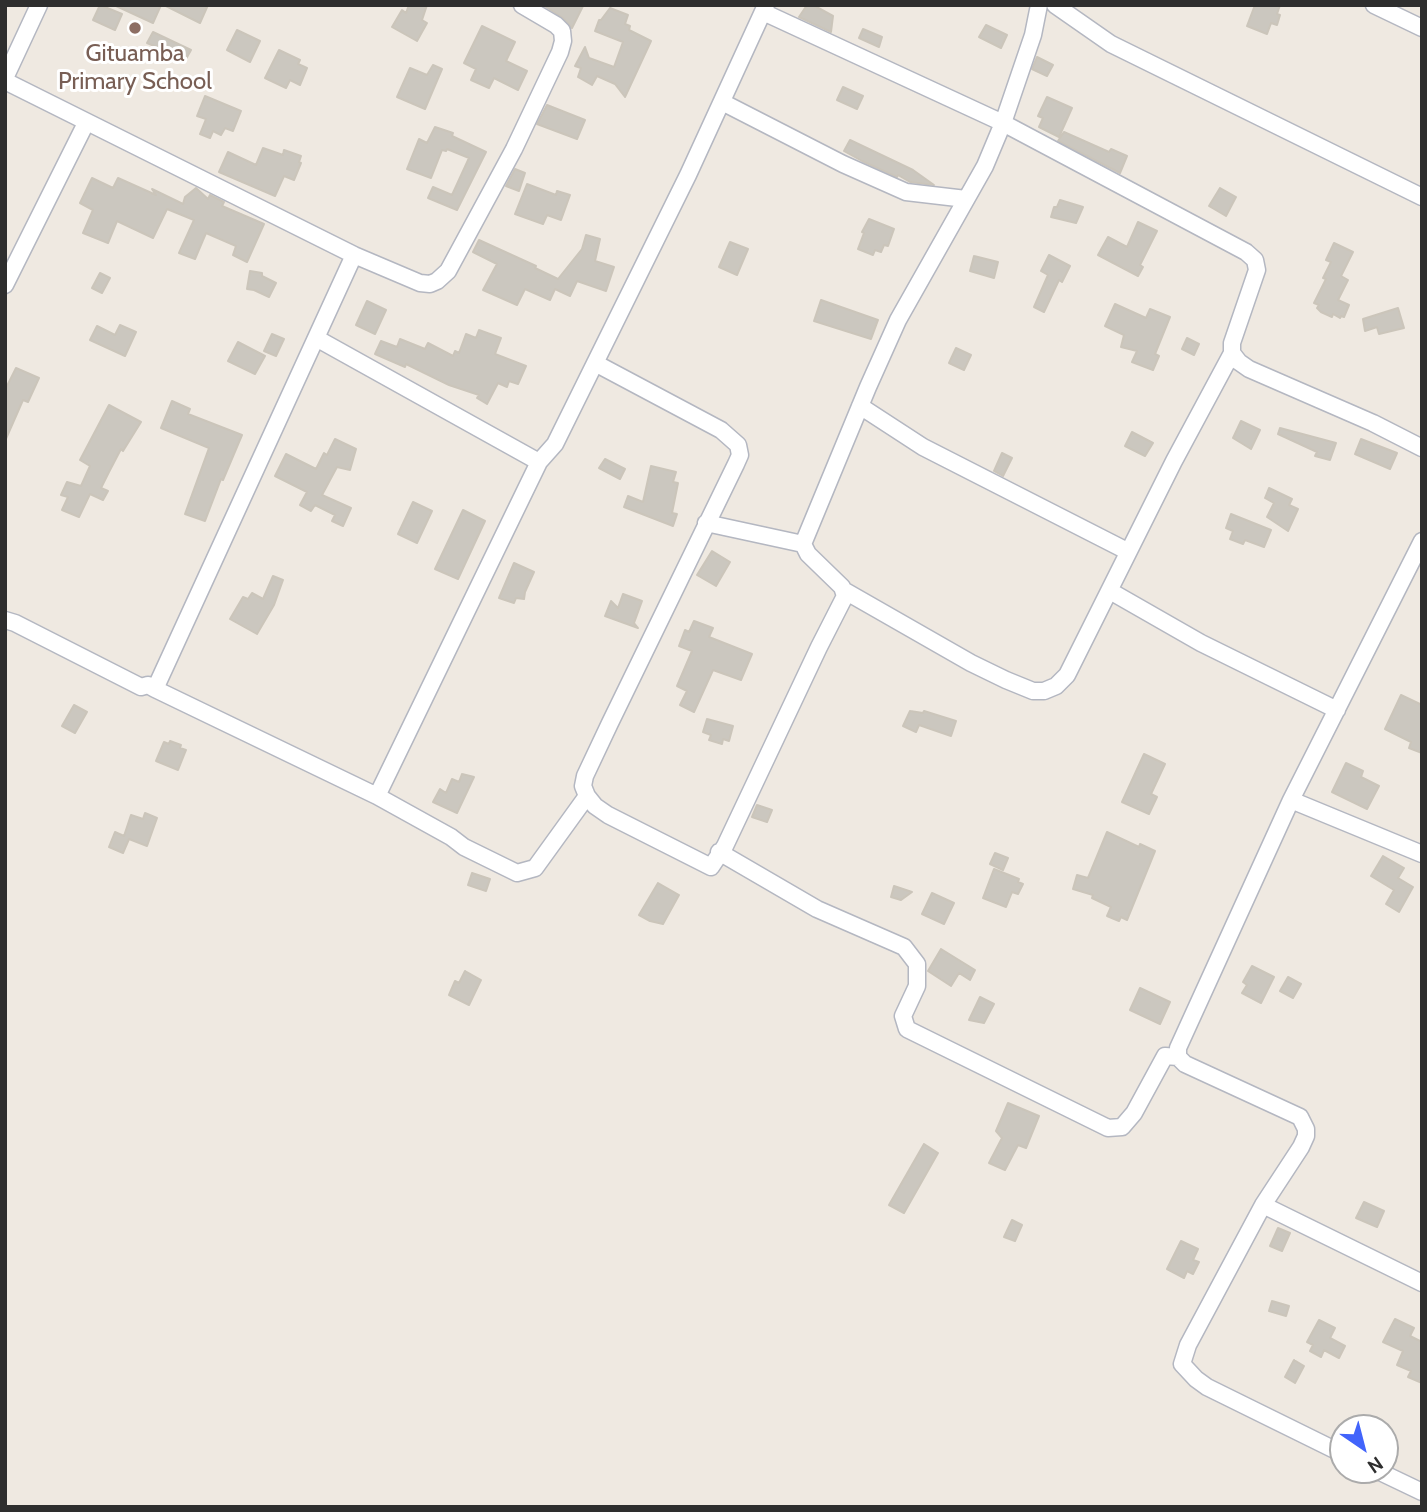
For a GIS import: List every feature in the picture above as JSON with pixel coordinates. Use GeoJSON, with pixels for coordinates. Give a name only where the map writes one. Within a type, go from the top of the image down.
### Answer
{"type":"FeatureCollection","features":[{"type":"Feature","properties":{"kind":"street"},"geometry":{"type":"LineString","coordinates":[[39,5],[5,79],[86,123],[354,256],[420,283],[430,284],[448,271],[514,149],[560,52],[562,31],[522,5]]}},
{"type":"Feature","properties":{"kind":"street"},"geometry":{"type":"LineString","coordinates":[[377,796],[539,462],[555,444],[595,363],[765,8],[1003,123],[1246,251],[1255,260],[1257,270],[1232,353],[1127,551],[1110,591],[1067,675],[1056,686],[1044,691],[1022,687],[980,668],[845,591],[808,554],[803,544],[898,320],[985,166],[1003,123],[1033,36],[1040,5]]}},
{"type":"Feature","properties":{"kind":"street"},"geometry":{"type":"LineString","coordinates":[[1055,5],[1111,44],[1422,197]]}},
{"type":"Feature","properties":{"kind":"street"},"geometry":{"type":"LineString","coordinates":[[1374,5],[1422,28]]}},
{"type":"Feature","properties":{"kind":"street"},"geometry":{"type":"LineString","coordinates":[[722,102],[843,164],[906,192],[966,200]]}},
{"type":"Feature","properties":{"kind":"street"},"geometry":{"type":"LineString","coordinates":[[5,285],[86,123]]}},
{"type":"Feature","properties":{"kind":"street"},"geometry":{"type":"LineString","coordinates":[[155,689],[354,256]]}},
{"type":"Feature","properties":{"kind":"street"},"geometry":{"type":"LineString","coordinates":[[316,338],[539,462]]}},
{"type":"Feature","properties":{"kind":"street"},"geometry":{"type":"LineString","coordinates":[[1232,353],[1249,369],[1373,423],[1422,448]]}},
{"type":"Feature","properties":{"kind":"street"},"geometry":{"type":"LineString","coordinates":[[595,363],[721,430],[738,446],[740,454],[585,776],[583,786],[595,806],[711,867],[725,846],[845,596],[845,591]]}},
{"type":"Feature","properties":{"kind":"street"},"geometry":{"type":"LineString","coordinates":[[860,405],[923,447],[1127,551]]}},
{"type":"Feature","properties":{"kind":"street"},"geometry":{"type":"LineString","coordinates":[[706,523],[803,544]]}},
{"type":"Feature","properties":{"kind":"street"},"geometry":{"type":"LineString","coordinates":[[1178,1058],[1178,1048],[1291,800],[1422,541]]}},
{"type":"Feature","properties":{"kind":"street"},"geometry":{"type":"LineString","coordinates":[[1110,591],[1201,643],[1337,710]]}},
{"type":"Feature","properties":{"kind":"street"},"geometry":{"type":"LineString","coordinates":[[5,620],[141,687],[148,685],[377,796],[450,836],[464,847],[517,873],[535,868],[587,796]]}},
{"type":"Feature","properties":{"kind":"street"},"geometry":{"type":"LineString","coordinates":[[1291,800],[1422,854]]}},
{"type":"Feature","properties":{"kind":"street"},"geometry":{"type":"LineString","coordinates":[[719,852],[817,909],[904,947],[918,964],[918,985],[903,1016],[907,1029],[1108,1128],[1122,1127],[1134,1114],[1166,1056],[1178,1058],[1185,1065],[1294,1112],[1304,1122],[1306,1136],[1264,1205],[1188,1345],[1182,1364],[1196,1380],[1207,1387],[1329,1447]]}},
{"type":"Feature","properties":{"kind":"street"},"geometry":{"type":"LineString","coordinates":[[1264,1205],[1422,1283]]}},
{"type":"Feature","properties":{"kind":"street"},"geometry":{"type":"LineString","coordinates":[[1399,1481],[1422,1492]]}},
{"type":"Feature","properties":{"kind":"building"},"geometry":{"type":"Polygon","coordinates":[[[100,5],[122,14],[115,30],[93,20],[100,5]]]}},
{"type":"Feature","properties":{"kind":"building"},"geometry":{"type":"Polygon","coordinates":[[[114,5],[161,5],[153,23],[114,5]]]}},
{"type":"Feature","properties":{"kind":"building"},"geometry":{"type":"Polygon","coordinates":[[[164,5],[208,5],[200,23],[164,5]]]}},
{"type":"Feature","properties":{"kind":"building"},"geometry":{"type":"Polygon","coordinates":[[[409,5],[427,5],[422,20],[427,23],[417,41],[392,27],[402,10],[406,13],[409,5]]]}},
{"type":"Feature","properties":{"kind":"building"},"geometry":{"type":"Polygon","coordinates":[[[543,5],[583,6],[572,28],[563,18],[543,5]]]}},
{"type":"Feature","properties":{"kind":"building"},"geometry":{"type":"Polygon","coordinates":[[[807,5],[813,5],[833,16],[831,32],[799,17],[807,5]]]}},
{"type":"Feature","properties":{"kind":"building"},"geometry":{"type":"Polygon","coordinates":[[[1255,5],[1280,5],[1277,25],[1271,23],[1267,34],[1247,26],[1255,5]]]}},
{"type":"Feature","properties":{"kind":"building"},"geometry":{"type":"Polygon","coordinates":[[[610,8],[628,15],[625,24],[630,26],[629,30],[651,41],[625,97],[615,84],[597,76],[592,85],[578,77],[581,68],[575,66],[585,47],[589,58],[614,67],[623,42],[595,31],[599,20],[610,8]]]}},
{"type":"Feature","properties":{"kind":"building"},"geometry":{"type":"Polygon","coordinates":[[[986,25],[1007,35],[1001,48],[979,37],[986,25]]]}},
{"type":"Feature","properties":{"kind":"building"},"geometry":{"type":"Polygon","coordinates":[[[482,26],[515,42],[506,61],[527,71],[518,90],[494,78],[489,88],[471,80],[476,69],[464,63],[482,26]]]}},
{"type":"Feature","properties":{"kind":"building"},"geometry":{"type":"Polygon","coordinates":[[[863,29],[882,37],[879,47],[859,38],[863,29]]]}},
{"type":"Feature","properties":{"kind":"building"},"geometry":{"type":"Polygon","coordinates":[[[237,30],[260,41],[250,62],[227,50],[237,30]]]}},
{"type":"Feature","properties":{"kind":"building"},"geometry":{"type":"Polygon","coordinates":[[[153,32],[191,50],[186,59],[147,43],[153,32]]]}},
{"type":"Feature","properties":{"kind":"building"},"geometry":{"type":"Polygon","coordinates":[[[279,50],[300,60],[298,64],[307,68],[300,85],[290,80],[286,88],[265,78],[279,50]]]}},
{"type":"Feature","properties":{"kind":"building"},"geometry":{"type":"Polygon","coordinates":[[[1037,57],[1053,65],[1047,76],[1032,69],[1037,57]]]}},
{"type":"Feature","properties":{"kind":"building"},"geometry":{"type":"Polygon","coordinates":[[[433,65],[442,69],[425,109],[397,97],[410,68],[427,75],[433,65]]]}},
{"type":"Feature","properties":{"kind":"building"},"geometry":{"type":"Polygon","coordinates":[[[843,87],[863,96],[857,109],[837,100],[843,87]]]}},
{"type":"Feature","properties":{"kind":"building"},"geometry":{"type":"Polygon","coordinates":[[[205,96],[241,111],[233,131],[225,128],[221,135],[213,131],[210,138],[200,134],[206,119],[197,116],[205,96]]]}},
{"type":"Feature","properties":{"kind":"building"},"geometry":{"type":"Polygon","coordinates":[[[1047,97],[1072,108],[1059,137],[1039,127],[1043,118],[1038,116],[1047,97]]]}},
{"type":"Feature","properties":{"kind":"building"},"geometry":{"type":"Polygon","coordinates":[[[547,105],[585,120],[577,139],[537,124],[547,105]]]}},
{"type":"Feature","properties":{"kind":"building"},"geometry":{"type":"Polygon","coordinates":[[[435,127],[453,133],[452,136],[486,152],[457,210],[428,198],[433,187],[452,195],[469,158],[447,149],[442,150],[431,178],[407,169],[419,139],[427,143],[435,127]]]}},
{"type":"Feature","properties":{"kind":"building"},"geometry":{"type":"Polygon","coordinates":[[[1064,132],[1109,152],[1111,149],[1127,156],[1120,173],[1058,141],[1064,132]]]}},
{"type":"Feature","properties":{"kind":"building"},"geometry":{"type":"Polygon","coordinates":[[[850,140],[913,170],[934,185],[910,182],[862,161],[844,151],[850,140]]]}},
{"type":"Feature","properties":{"kind":"building"},"geometry":{"type":"Polygon","coordinates":[[[263,148],[283,155],[284,150],[301,156],[294,180],[284,176],[275,196],[219,172],[228,152],[256,165],[263,148]]]}},
{"type":"Feature","properties":{"kind":"building"},"geometry":{"type":"Polygon","coordinates":[[[515,169],[525,173],[519,191],[506,186],[515,169]]]}},
{"type":"Feature","properties":{"kind":"building"},"geometry":{"type":"Polygon","coordinates":[[[92,178],[113,188],[118,178],[156,195],[152,189],[183,204],[185,197],[196,188],[208,199],[210,195],[224,202],[222,206],[264,224],[247,262],[233,255],[236,246],[206,233],[195,259],[179,253],[194,220],[167,209],[153,238],[117,221],[108,243],[83,233],[93,210],[80,203],[92,178]]]}},
{"type":"Feature","properties":{"kind":"building"},"geometry":{"type":"Polygon","coordinates":[[[527,184],[556,195],[557,191],[570,195],[561,220],[547,215],[543,224],[515,214],[527,184]]]}},
{"type":"Feature","properties":{"kind":"building"},"geometry":{"type":"Polygon","coordinates":[[[1220,188],[1236,197],[1226,216],[1209,206],[1220,188]]]}},
{"type":"Feature","properties":{"kind":"building"},"geometry":{"type":"Polygon","coordinates":[[[1060,200],[1083,207],[1076,223],[1051,217],[1060,200]]]}},
{"type":"Feature","properties":{"kind":"building"},"geometry":{"type":"Polygon","coordinates":[[[869,219],[894,229],[888,246],[884,245],[881,252],[875,250],[873,255],[858,249],[869,219]]]}},
{"type":"Feature","properties":{"kind":"building"},"geometry":{"type":"Polygon","coordinates":[[[1138,222],[1157,231],[1140,265],[1143,267],[1138,276],[1098,255],[1108,237],[1127,247],[1138,222]]]}},
{"type":"Feature","properties":{"kind":"building"},"geometry":{"type":"Polygon","coordinates":[[[586,235],[600,239],[595,261],[614,267],[606,291],[577,281],[570,296],[555,289],[550,300],[525,289],[517,305],[483,290],[497,264],[473,252],[479,240],[558,279],[582,249],[586,235]]]}},
{"type":"Feature","properties":{"kind":"building"},"geometry":{"type":"Polygon","coordinates":[[[730,242],[748,249],[737,275],[719,267],[730,242]]]}},
{"type":"Feature","properties":{"kind":"building"},"geometry":{"type":"Polygon","coordinates":[[[1334,243],[1353,252],[1341,276],[1348,280],[1338,300],[1349,305],[1344,317],[1340,318],[1321,312],[1317,308],[1319,305],[1314,303],[1326,279],[1323,278],[1331,262],[1326,260],[1334,243]]]}},
{"type":"Feature","properties":{"kind":"building"},"geometry":{"type":"Polygon","coordinates":[[[1049,255],[1070,266],[1062,282],[1059,280],[1044,312],[1034,307],[1048,275],[1041,271],[1049,255]]]}},
{"type":"Feature","properties":{"kind":"building"},"geometry":{"type":"Polygon","coordinates":[[[974,256],[998,262],[994,278],[970,271],[974,256]]]}},
{"type":"Feature","properties":{"kind":"building"},"geometry":{"type":"Polygon","coordinates":[[[250,271],[262,273],[262,276],[276,283],[269,297],[247,289],[250,271]]]}},
{"type":"Feature","properties":{"kind":"building"},"geometry":{"type":"Polygon","coordinates":[[[100,273],[110,278],[102,293],[92,288],[100,273]]]}},
{"type":"Feature","properties":{"kind":"building"},"geometry":{"type":"Polygon","coordinates":[[[821,300],[878,320],[871,339],[814,321],[821,300]]]}},
{"type":"Feature","properties":{"kind":"building"},"geometry":{"type":"Polygon","coordinates":[[[367,301],[386,310],[375,334],[356,325],[367,301]]]}},
{"type":"Feature","properties":{"kind":"building"},"geometry":{"type":"Polygon","coordinates":[[[1115,304],[1146,318],[1150,309],[1170,317],[1155,354],[1159,356],[1153,370],[1132,362],[1137,351],[1121,347],[1124,335],[1105,326],[1115,304]]]}},
{"type":"Feature","properties":{"kind":"building"},"geometry":{"type":"Polygon","coordinates":[[[1398,308],[1404,328],[1379,334],[1377,327],[1365,331],[1363,319],[1398,308]]]}},
{"type":"Feature","properties":{"kind":"building"},"geometry":{"type":"Polygon","coordinates":[[[120,325],[136,332],[125,356],[90,340],[97,326],[115,335],[120,325]]]}},
{"type":"Feature","properties":{"kind":"building"},"geometry":{"type":"Polygon","coordinates":[[[479,330],[501,338],[495,354],[526,366],[518,384],[509,381],[507,387],[498,383],[487,404],[477,398],[479,395],[375,354],[381,341],[397,347],[400,339],[425,349],[428,343],[453,356],[455,351],[459,353],[466,334],[476,338],[479,330]]]}},
{"type":"Feature","properties":{"kind":"building"},"geometry":{"type":"Polygon","coordinates":[[[272,334],[284,339],[276,356],[264,351],[272,334]]]}},
{"type":"Feature","properties":{"kind":"building"},"geometry":{"type":"Polygon","coordinates":[[[1187,338],[1199,344],[1194,355],[1182,349],[1187,338]]]}},
{"type":"Feature","properties":{"kind":"building"},"geometry":{"type":"Polygon","coordinates":[[[238,342],[265,356],[255,374],[228,361],[238,342]]]}},
{"type":"Feature","properties":{"kind":"building"},"geometry":{"type":"Polygon","coordinates":[[[956,348],[971,355],[964,370],[949,363],[956,348]]]}},
{"type":"Feature","properties":{"kind":"building"},"geometry":{"type":"Polygon","coordinates":[[[16,368],[39,378],[28,402],[23,400],[5,441],[5,390],[16,368]]]}},
{"type":"Feature","properties":{"kind":"building"},"geometry":{"type":"Polygon","coordinates":[[[172,401],[190,409],[188,414],[242,435],[205,521],[185,514],[209,448],[161,428],[172,401]]]}},
{"type":"Feature","properties":{"kind":"building"},"geometry":{"type":"Polygon","coordinates":[[[109,405],[141,422],[123,451],[121,449],[101,488],[108,491],[103,500],[90,494],[79,517],[62,510],[68,497],[61,495],[67,482],[81,486],[90,466],[80,460],[109,405]]]}},
{"type":"Feature","properties":{"kind":"building"},"geometry":{"type":"Polygon","coordinates":[[[1241,421],[1260,430],[1251,449],[1233,438],[1241,421]]]}},
{"type":"Feature","properties":{"kind":"building"},"geometry":{"type":"Polygon","coordinates":[[[1280,428],[1336,443],[1330,460],[1315,456],[1317,452],[1278,434],[1280,428]]]}},
{"type":"Feature","properties":{"kind":"building"},"geometry":{"type":"Polygon","coordinates":[[[1132,432],[1153,443],[1145,456],[1125,446],[1132,432]]]}},
{"type":"Feature","properties":{"kind":"building"},"geometry":{"type":"Polygon","coordinates":[[[335,439],[356,449],[350,470],[337,467],[322,495],[351,508],[343,526],[332,521],[335,515],[315,505],[311,511],[300,505],[307,492],[275,476],[286,454],[316,469],[335,439]]]}},
{"type":"Feature","properties":{"kind":"building"},"geometry":{"type":"Polygon","coordinates":[[[1361,439],[1397,453],[1390,469],[1355,454],[1361,439]]]}},
{"type":"Feature","properties":{"kind":"building"},"geometry":{"type":"Polygon","coordinates":[[[1002,453],[1012,458],[1003,476],[994,471],[1002,453]]]}},
{"type":"Feature","properties":{"kind":"building"},"geometry":{"type":"Polygon","coordinates":[[[605,459],[625,469],[620,479],[599,468],[605,459]]]}},
{"type":"Feature","properties":{"kind":"building"},"geometry":{"type":"Polygon","coordinates":[[[651,466],[676,472],[673,482],[678,483],[672,513],[677,514],[673,526],[624,507],[628,496],[643,502],[651,466]]]}},
{"type":"Feature","properties":{"kind":"building"},"geometry":{"type":"Polygon","coordinates":[[[1269,488],[1292,499],[1289,505],[1298,509],[1288,531],[1267,517],[1274,503],[1265,498],[1269,488]]]}},
{"type":"Feature","properties":{"kind":"building"},"geometry":{"type":"Polygon","coordinates":[[[413,502],[432,511],[417,543],[398,534],[413,502]]]}},
{"type":"Feature","properties":{"kind":"building"},"geometry":{"type":"Polygon","coordinates":[[[463,510],[485,521],[458,579],[435,569],[463,510]]]}},
{"type":"Feature","properties":{"kind":"building"},"geometry":{"type":"Polygon","coordinates":[[[1231,514],[1271,530],[1264,547],[1245,540],[1243,544],[1230,539],[1233,531],[1226,528],[1231,514]]]}},
{"type":"Feature","properties":{"kind":"building"},"geometry":{"type":"Polygon","coordinates":[[[712,551],[730,562],[716,586],[697,575],[712,551]]]}},
{"type":"Feature","properties":{"kind":"building"},"geometry":{"type":"Polygon","coordinates":[[[514,563],[534,572],[524,599],[516,598],[514,603],[499,598],[514,563]]]}},
{"type":"Feature","properties":{"kind":"building"},"geometry":{"type":"Polygon","coordinates":[[[273,576],[283,580],[274,605],[257,634],[230,619],[243,597],[248,599],[252,593],[263,599],[273,576]]]}},
{"type":"Feature","properties":{"kind":"building"},"geometry":{"type":"Polygon","coordinates":[[[623,594],[642,601],[634,623],[638,628],[605,616],[611,601],[618,608],[623,594]]]}},
{"type":"Feature","properties":{"kind":"building"},"geometry":{"type":"Polygon","coordinates":[[[694,621],[713,628],[709,637],[752,654],[741,680],[713,670],[694,712],[680,705],[687,691],[677,686],[692,651],[679,646],[685,630],[689,632],[694,621]]]}},
{"type":"Feature","properties":{"kind":"building"},"geometry":{"type":"Polygon","coordinates":[[[1401,695],[1422,705],[1422,753],[1409,748],[1411,742],[1385,729],[1401,695]]]}},
{"type":"Feature","properties":{"kind":"building"},"geometry":{"type":"Polygon","coordinates":[[[74,705],[87,712],[75,733],[62,726],[74,705]]]}},
{"type":"Feature","properties":{"kind":"building"},"geometry":{"type":"Polygon","coordinates":[[[910,711],[924,711],[956,721],[951,736],[919,725],[916,732],[903,726],[910,711]]]}},
{"type":"Feature","properties":{"kind":"building"},"geometry":{"type":"Polygon","coordinates":[[[707,719],[733,726],[729,741],[723,739],[722,744],[709,740],[711,735],[703,732],[707,719]]]}},
{"type":"Feature","properties":{"kind":"building"},"geometry":{"type":"Polygon","coordinates":[[[170,741],[186,750],[178,770],[156,761],[164,742],[169,744],[170,741]]]}},
{"type":"Feature","properties":{"kind":"building"},"geometry":{"type":"Polygon","coordinates":[[[1144,754],[1165,764],[1151,794],[1157,797],[1149,814],[1122,802],[1144,754]]]}},
{"type":"Feature","properties":{"kind":"building"},"geometry":{"type":"Polygon","coordinates":[[[1346,763],[1363,771],[1361,777],[1379,786],[1367,809],[1332,792],[1346,763]]]}},
{"type":"Feature","properties":{"kind":"building"},"geometry":{"type":"Polygon","coordinates":[[[462,774],[474,777],[457,813],[433,802],[440,789],[446,793],[452,779],[459,782],[462,774]]]}},
{"type":"Feature","properties":{"kind":"building"},"geometry":{"type":"Polygon","coordinates":[[[757,805],[772,810],[767,822],[752,817],[757,805]]]}},
{"type":"Feature","properties":{"kind":"building"},"geometry":{"type":"Polygon","coordinates":[[[145,813],[157,818],[147,846],[129,839],[123,853],[109,847],[115,832],[124,836],[131,815],[143,819],[145,813]]]}},
{"type":"Feature","properties":{"kind":"building"},"geometry":{"type":"Polygon","coordinates":[[[1107,832],[1139,847],[1140,844],[1155,851],[1127,920],[1121,917],[1119,921],[1107,916],[1111,907],[1092,898],[1093,895],[1073,889],[1077,875],[1088,878],[1107,832]]]}},
{"type":"Feature","properties":{"kind":"building"},"geometry":{"type":"Polygon","coordinates":[[[995,853],[1008,858],[1003,870],[990,864],[995,853]]]}},
{"type":"Feature","properties":{"kind":"building"},"geometry":{"type":"Polygon","coordinates":[[[1383,856],[1404,868],[1398,878],[1413,887],[1399,912],[1386,904],[1394,890],[1371,876],[1383,856]]]}},
{"type":"Feature","properties":{"kind":"building"},"geometry":{"type":"Polygon","coordinates":[[[994,869],[1019,879],[1018,882],[1023,884],[1018,894],[1012,892],[1006,907],[983,898],[994,869]]]}},
{"type":"Feature","properties":{"kind":"building"},"geometry":{"type":"Polygon","coordinates":[[[472,873],[490,879],[486,891],[468,885],[472,873]]]}},
{"type":"Feature","properties":{"kind":"building"},"geometry":{"type":"Polygon","coordinates":[[[658,883],[679,895],[663,924],[639,915],[658,883]]]}},
{"type":"Feature","properties":{"kind":"building"},"geometry":{"type":"Polygon","coordinates":[[[894,886],[912,892],[901,900],[891,897],[894,886]]]}},
{"type":"Feature","properties":{"kind":"building"},"geometry":{"type":"Polygon","coordinates":[[[932,893],[954,903],[944,924],[922,914],[932,893]]]}},
{"type":"Feature","properties":{"kind":"building"},"geometry":{"type":"Polygon","coordinates":[[[941,949],[975,970],[970,980],[959,973],[951,986],[928,971],[941,949]]]}},
{"type":"Feature","properties":{"kind":"building"},"geometry":{"type":"Polygon","coordinates":[[[1252,966],[1274,977],[1261,1003],[1242,993],[1247,985],[1243,982],[1252,966]]]}},
{"type":"Feature","properties":{"kind":"building"},"geometry":{"type":"Polygon","coordinates":[[[465,971],[481,980],[469,1005],[449,995],[455,981],[459,983],[465,971]]]}},
{"type":"Feature","properties":{"kind":"building"},"geometry":{"type":"Polygon","coordinates":[[[1288,977],[1301,984],[1293,998],[1280,991],[1288,977]]]}},
{"type":"Feature","properties":{"kind":"building"},"geometry":{"type":"Polygon","coordinates":[[[1140,988],[1170,1002],[1160,1024],[1130,1010],[1140,988]]]}},
{"type":"Feature","properties":{"kind":"building"},"geometry":{"type":"Polygon","coordinates":[[[980,997],[994,1004],[984,1023],[969,1020],[980,997]]]}},
{"type":"Feature","properties":{"kind":"building"},"geometry":{"type":"Polygon","coordinates":[[[1008,1103],[1039,1116],[1026,1148],[1018,1145],[1005,1170],[989,1163],[1002,1138],[996,1131],[1008,1103]]]}},
{"type":"Feature","properties":{"kind":"building"},"geometry":{"type":"Polygon","coordinates":[[[924,1144],[938,1153],[904,1213],[889,1205],[924,1144]]]}},
{"type":"Feature","properties":{"kind":"building"},"geometry":{"type":"Polygon","coordinates":[[[1364,1202],[1384,1211],[1377,1227],[1356,1218],[1364,1202]]]}},
{"type":"Feature","properties":{"kind":"building"},"geometry":{"type":"Polygon","coordinates":[[[1012,1220],[1022,1225],[1015,1241],[1004,1237],[1012,1220]]]}},
{"type":"Feature","properties":{"kind":"building"},"geometry":{"type":"Polygon","coordinates":[[[1278,1228],[1290,1233],[1282,1251],[1270,1246],[1278,1228]]]}},
{"type":"Feature","properties":{"kind":"building"},"geometry":{"type":"Polygon","coordinates":[[[1181,1241],[1198,1249],[1193,1260],[1199,1262],[1193,1274],[1187,1271],[1184,1278],[1167,1269],[1181,1241]]]}},
{"type":"Feature","properties":{"kind":"building"},"geometry":{"type":"Polygon","coordinates":[[[1272,1301],[1289,1306],[1286,1316],[1269,1311],[1272,1301]]]}},
{"type":"Feature","properties":{"kind":"building"},"geometry":{"type":"Polygon","coordinates":[[[1395,1319],[1414,1328],[1410,1336],[1422,1342],[1422,1383],[1408,1377],[1411,1371],[1397,1365],[1403,1351],[1383,1342],[1395,1319]]]}},
{"type":"Feature","properties":{"kind":"building"},"geometry":{"type":"Polygon","coordinates":[[[1319,1320],[1335,1328],[1330,1338],[1345,1346],[1339,1358],[1324,1350],[1321,1357],[1310,1351],[1313,1345],[1307,1342],[1319,1320]]]}},
{"type":"Feature","properties":{"kind":"building"},"geometry":{"type":"Polygon","coordinates":[[[1294,1360],[1304,1366],[1295,1383],[1285,1377],[1294,1360]]]}},
{"type":"Feature","properties":{"kind":"place","name":"Gituamba Primary School"},"geometry":{"type":"Point","coordinates":[135,28]}}]}
